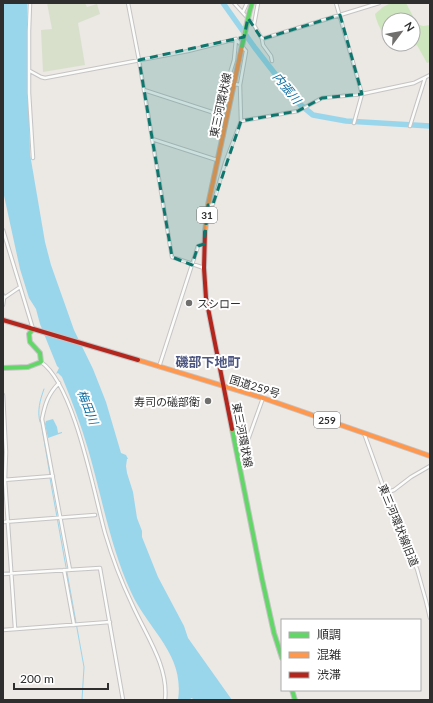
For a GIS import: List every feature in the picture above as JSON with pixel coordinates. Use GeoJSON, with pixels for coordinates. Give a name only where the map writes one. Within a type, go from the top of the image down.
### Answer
{"type":"FeatureCollection","features":[{"type":"Feature","properties":{"kind":"main road","name":"東三河環状線"},"geometry":{"type":"LineString","coordinates":[[252,3],[208,205],[204,244],[204,268],[206,298],[262,579],[274,633],[281,655]]}},
{"type":"Feature","properties":{"kind":"main road","name":"国道259号"},"geometry":{"type":"LineString","coordinates":[[3,320],[262,398],[430,456]]}},
{"type":"Feature","properties":{"kind":"main road"},"geometry":{"type":"LineString","coordinates":[[3,368],[30,367],[41,362],[42,357],[40,353],[30,342],[30,334],[33,328]]}},
{"type":"Feature","properties":{"kind":"street"},"geometry":{"type":"LineString","coordinates":[[30,3],[28,31],[30,70],[29,93],[33,158]]}},
{"type":"Feature","properties":{"kind":"street"},"geometry":{"type":"LineString","coordinates":[[128,3],[172,257],[204,268]]}},
{"type":"Feature","properties":{"kind":"street"},"geometry":{"type":"LineString","coordinates":[[234,3],[254,25],[272,61]]}},
{"type":"Feature","properties":{"kind":"street"},"geometry":{"type":"LineString","coordinates":[[243,12],[247,3]]}},
{"type":"Feature","properties":{"kind":"street"},"geometry":{"type":"LineString","coordinates":[[254,25],[258,3]]}},
{"type":"Feature","properties":{"kind":"street"},"geometry":{"type":"LineString","coordinates":[[336,3],[362,94],[354,123]]}},
{"type":"Feature","properties":{"kind":"street"},"geometry":{"type":"LineString","coordinates":[[262,39],[379,3]]}},
{"type":"Feature","properties":{"kind":"street"},"geometry":{"type":"LineString","coordinates":[[30,70],[38,76],[44,78],[208,47],[236,39]]}},
{"type":"Feature","properties":{"kind":"street"},"geometry":{"type":"LineString","coordinates":[[236,39],[234,60],[228,80],[229,83],[240,85]]}},
{"type":"Feature","properties":{"kind":"street"},"geometry":{"type":"LineString","coordinates":[[208,205],[213,204],[225,163],[240,121],[240,85],[246,51],[236,39]]}},
{"type":"Feature","properties":{"kind":"street"},"geometry":{"type":"LineString","coordinates":[[240,121],[300,110],[322,98],[362,94],[414,83],[430,75]]}},
{"type":"Feature","properties":{"kind":"street"},"geometry":{"type":"LineString","coordinates":[[410,126],[425,78]]}},
{"type":"Feature","properties":{"kind":"street"},"geometry":{"type":"LineString","coordinates":[[144,90],[227,117]]}},
{"type":"Feature","properties":{"kind":"street"},"geometry":{"type":"LineString","coordinates":[[152,139],[218,161]]}},
{"type":"Feature","properties":{"kind":"street"},"geometry":{"type":"LineString","coordinates":[[3,230],[33,328]]}},
{"type":"Feature","properties":{"kind":"street"},"geometry":{"type":"LineString","coordinates":[[159,367],[198,246],[204,244]]}},
{"type":"Feature","properties":{"kind":"street"},"geometry":{"type":"LineString","coordinates":[[3,305],[4,296],[20,287]]}},
{"type":"Feature","properties":{"kind":"street"},"geometry":{"type":"LineString","coordinates":[[41,362],[48,367],[59,383],[76,426],[90,471],[105,533],[116,565],[164,677],[166,692],[165,700]]}},
{"type":"Feature","properties":{"kind":"street"},"geometry":{"type":"LineString","coordinates":[[59,383],[51,390],[46,399],[42,418],[76,625]]}},
{"type":"Feature","properties":{"kind":"street"},"geometry":{"type":"LineString","coordinates":[[3,395],[6,452],[4,480],[16,628]]}},
{"type":"Feature","properties":{"kind":"street"},"geometry":{"type":"LineString","coordinates":[[239,460],[244,451],[262,398]]}},
{"type":"Feature","properties":{"kind":"street","name":"東三河環状線旧道"},"geometry":{"type":"LineString","coordinates":[[364,432],[400,533],[417,569],[430,618]]}},
{"type":"Feature","properties":{"kind":"street"},"geometry":{"type":"LineString","coordinates":[[385,492],[394,490],[411,477],[430,466]]}},
{"type":"Feature","properties":{"kind":"street"},"geometry":{"type":"LineString","coordinates":[[4,480],[51,476]]}},
{"type":"Feature","properties":{"kind":"street"},"geometry":{"type":"LineString","coordinates":[[3,522],[95,515]]}},
{"type":"Feature","properties":{"kind":"street"},"geometry":{"type":"LineString","coordinates":[[3,574],[100,568],[123,700]]}},
{"type":"Feature","properties":{"kind":"street"},"geometry":{"type":"LineString","coordinates":[[3,630],[110,622]]}},
{"type":"Feature","properties":{"kind":"highlighted area"},"geometry":{"type":"Polygon","coordinates":[[[340,15],[362,94],[322,98],[298,111],[241,121],[213,204],[208,205],[204,244],[198,246],[192,265],[172,257],[139,60],[244,37],[248,18],[262,39],[340,15]]]}},
{"type":"Feature","properties":{"kind":"green space"},"geometry":{"type":"Polygon","coordinates":[[[47,3],[85,3],[87,7],[97,4],[100,14],[78,23],[85,65],[43,72],[41,30],[52,29],[47,3]]]}},
{"type":"Feature","properties":{"kind":"green space"},"geometry":{"type":"Polygon","coordinates":[[[391,3],[406,3],[411,12],[381,12],[381,30],[375,14],[383,7],[391,3]]]}},
{"type":"Feature","properties":{"kind":"green space"},"geometry":{"type":"Polygon","coordinates":[[[421,25],[430,25],[430,62],[427,63],[421,52],[421,25]]]}},
{"type":"Feature","properties":{"kind":"water","name":"梅田川"},"geometry":{"type":"Polygon","coordinates":[[[3,3],[27,3],[30,154],[45,242],[51,265],[74,330],[93,369],[106,402],[121,453],[126,455],[128,459],[126,466],[127,473],[133,492],[137,518],[142,531],[142,537],[158,577],[184,626],[188,638],[232,700],[196,700],[191,698],[190,700],[178,700],[179,684],[176,669],[164,643],[138,606],[124,575],[117,557],[88,449],[73,404],[62,377],[58,373],[56,374],[59,368],[40,324],[36,309],[29,298],[20,269],[3,191],[3,3]]]}},
{"type":"Feature","properties":{"kind":"water"},"geometry":{"type":"Polygon","coordinates":[[[53,419],[58,433],[62,433],[48,438],[45,424],[46,421],[53,419]]]}},
{"type":"Feature","properties":{"kind":"waterway","name":"内張川"},"geometry":{"type":"LineString","coordinates":[[223,3],[255,48],[297,102],[313,115],[346,121],[430,126]]}},
{"type":"Feature","properties":{"kind":"waterway"},"geometry":{"type":"LineString","coordinates":[[40,422],[39,406],[44,389]]}},
{"type":"Feature","properties":{"kind":"waterway"},"geometry":{"type":"LineString","coordinates":[[41,422],[50,475]]}},
{"type":"Feature","properties":{"kind":"waterway"},"geometry":{"type":"LineString","coordinates":[[50,478],[84,667],[82,700]]}},
{"type":"Feature","properties":{"kind":"traffic: fast"},"geometry":{"type":"LineString","coordinates":[[249,14],[252,3]]}},
{"type":"Feature","properties":{"kind":"traffic: fast"},"geometry":{"type":"LineString","coordinates":[[242,46],[249,14]]}},
{"type":"Feature","properties":{"kind":"traffic: fast"},"geometry":{"type":"LineString","coordinates":[[3,368],[28,367],[41,362],[40,353],[30,342],[29,334],[33,329]]}},
{"type":"Feature","properties":{"kind":"traffic: fast"},"geometry":{"type":"LineString","coordinates":[[232,429],[262,579],[274,633],[281,655]]}},
{"type":"Feature","properties":{"kind":"traffic: fast"},"geometry":{"type":"LineString","coordinates":[[292,691],[295,700]]}},
{"type":"Feature","properties":{"kind":"traffic: slow"},"geometry":{"type":"LineString","coordinates":[[205,232],[208,205],[242,46]]}},
{"type":"Feature","properties":{"kind":"traffic: slow"},"geometry":{"type":"LineString","coordinates":[[138,360],[263,398],[430,456]]}},
{"type":"Feature","properties":{"kind":"traffic: jam"},"geometry":{"type":"LineString","coordinates":[[205,232],[204,268],[206,298],[232,429]]}},
{"type":"Feature","properties":{"kind":"traffic: jam"},"geometry":{"type":"LineString","coordinates":[[3,320],[138,360]]}},
{"type":"Feature","properties":{"kind":"place","name":"スシロー"},"geometry":{"type":"Point","coordinates":[189,303]}},
{"type":"Feature","properties":{"kind":"place","name":"寿司の礒部衛"},"geometry":{"type":"Point","coordinates":[208,401]}},
{"type":"Feature","properties":{"kind":"district","name":"磯部下地町"},"geometry":{"type":"Point","coordinates":[208,362]}}]}
